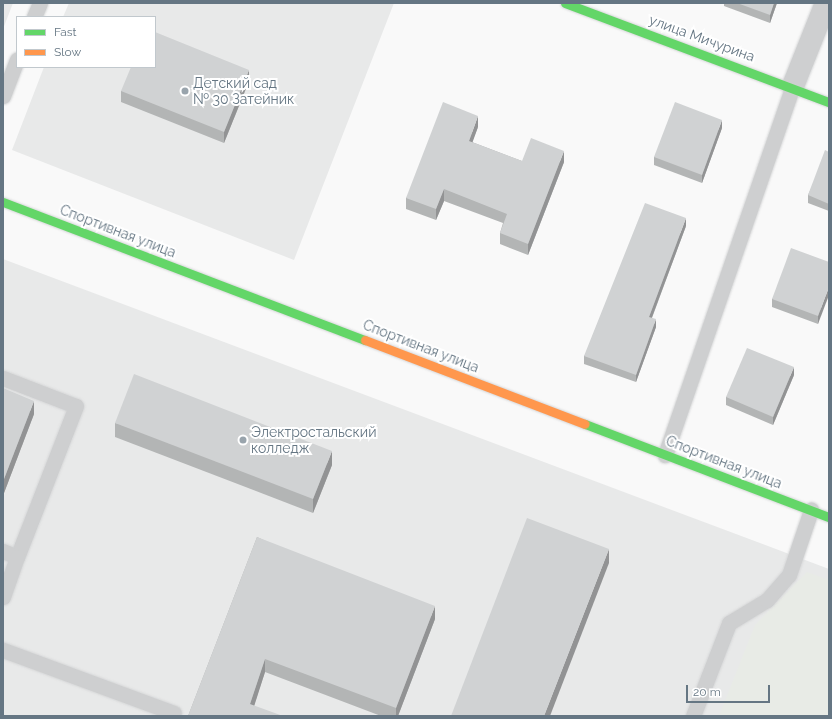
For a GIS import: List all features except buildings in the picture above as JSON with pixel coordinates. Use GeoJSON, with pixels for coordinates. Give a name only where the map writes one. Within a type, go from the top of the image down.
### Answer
{"type":"FeatureCollection","features":[{"type":"Feature","properties":{"kind":"street","name":"улица Мичурина"},"geometry":{"type":"LineString","coordinates":[[565,3],[793,86],[829,102]]}},
{"type":"Feature","properties":{"kind":"street"},"geometry":{"type":"LineString","coordinates":[[793,86],[826,3]]}},
{"type":"Feature","properties":{"kind":"street","name":"Спортивная улица"},"geometry":{"type":"LineString","coordinates":[[3,202],[829,517]]}},
{"type":"Feature","properties":{"kind":"lane"},"geometry":{"type":"LineString","coordinates":[[34,16],[40,3]]}},
{"type":"Feature","properties":{"kind":"lane"},"geometry":{"type":"LineString","coordinates":[[3,96],[16,63]]}},
{"type":"Feature","properties":{"kind":"lane"},"geometry":{"type":"LineString","coordinates":[[665,455],[793,86]]}},
{"type":"Feature","properties":{"kind":"lane"},"geometry":{"type":"LineString","coordinates":[[3,378],[76,406],[3,597]]}},
{"type":"Feature","properties":{"kind":"lane"},"geometry":{"type":"LineString","coordinates":[[694,716],[729,623],[766,600],[790,575],[811,510]]}},
{"type":"Feature","properties":{"kind":"lane"},"geometry":{"type":"LineString","coordinates":[[3,551],[18,557]]}},
{"type":"Feature","properties":{"kind":"lane"},"geometry":{"type":"LineString","coordinates":[[3,650],[174,713]]}},
{"type":"Feature","properties":{"kind":"shaded area"},"geometry":{"type":"Polygon","coordinates":[[[3,3],[13,3],[3,29],[3,3]]]}},
{"type":"Feature","properties":{"kind":"shaded area"},"geometry":{"type":"Polygon","coordinates":[[[69,3],[394,3],[294,260],[12,150],[44,68],[156,68],[156,16],[63,16],[69,3]]]}},
{"type":"Feature","properties":{"kind":"shaded area","name":"Электростальский колледж"},"geometry":{"type":"Polygon","coordinates":[[[3,259],[829,569],[829,716],[3,716],[3,259]]]}},
{"type":"Feature","properties":{"kind":"shaded area"},"geometry":{"type":"Polygon","coordinates":[[[807,572],[829,580],[829,716],[719,716],[755,625],[807,572]]]}},
{"type":"Feature","properties":{"kind":"traffic: fast"},"geometry":{"type":"LineString","coordinates":[[565,3],[829,102]]}},
{"type":"Feature","properties":{"kind":"traffic: fast"},"geometry":{"type":"LineString","coordinates":[[3,202],[365,340]]}},
{"type":"Feature","properties":{"kind":"traffic: fast"},"geometry":{"type":"LineString","coordinates":[[585,424],[829,517]]}},
{"type":"Feature","properties":{"kind":"traffic: slow"},"geometry":{"type":"LineString","coordinates":[[365,340],[585,424]]}},
{"type":"Feature","properties":{"kind":"place","name":"Детский сад № 30 Затейник"},"geometry":{"type":"Point","coordinates":[185,91]}},
{"type":"Feature","properties":{"kind":"place","name":"Электростальский колледж"},"geometry":{"type":"Point","coordinates":[243,440]}}]}
